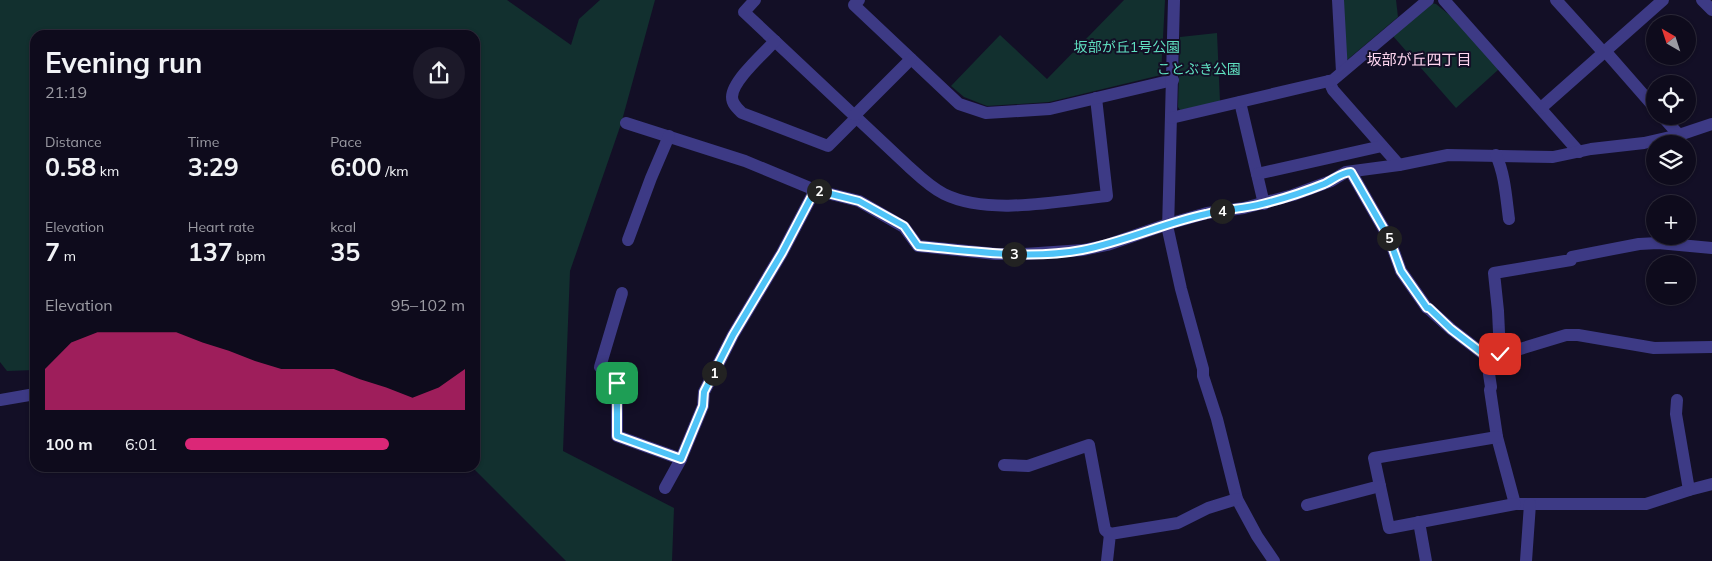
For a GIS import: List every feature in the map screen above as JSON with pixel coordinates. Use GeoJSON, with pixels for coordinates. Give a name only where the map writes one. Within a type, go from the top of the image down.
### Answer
{"type":"FeatureCollection","features":[{"type":"Feature","properties":{"kind":"street"},"geometry":{"type":"LineString","coordinates":[[755,0],[744,12],[928,184],[954,198],[978,204],[1013,205],[1107,196],[1096,98]]}},
{"type":"Feature","properties":{"kind":"street"},"geometry":{"type":"LineString","coordinates":[[859,0],[854,5],[958,104],[979,111],[1005,113],[1050,109],[1173,80]]}},
{"type":"Feature","properties":{"kind":"street"},"geometry":{"type":"LineString","coordinates":[[1174,0],[1168,230],[1181,289],[1203,369],[1203,376],[1228,460],[1237,499],[1257,536],[1274,561]]}},
{"type":"Feature","properties":{"kind":"street"},"geometry":{"type":"LineString","coordinates":[[1338,0],[1342,72]]}},
{"type":"Feature","properties":{"kind":"street"},"geometry":{"type":"LineString","coordinates":[[1171,118],[1329,82],[1428,0]]}},
{"type":"Feature","properties":{"kind":"street"},"geometry":{"type":"LineString","coordinates":[[1444,0],[1579,152]]}},
{"type":"Feature","properties":{"kind":"street"},"geometry":{"type":"LineString","coordinates":[[1556,0],[1646,98]]}},
{"type":"Feature","properties":{"kind":"street"},"geometry":{"type":"LineString","coordinates":[[1541,108],[1663,0]]}},
{"type":"Feature","properties":{"kind":"street"},"geometry":{"type":"LineString","coordinates":[[1702,0],[1712,10]]}},
{"type":"Feature","properties":{"kind":"street"},"geometry":{"type":"LineString","coordinates":[[775,41],[736,85],[732,97],[733,104],[742,113],[828,146],[911,59]]}},
{"type":"Feature","properties":{"kind":"street"},"geometry":{"type":"LineString","coordinates":[[1329,82],[1333,90],[1399,165]]}},
{"type":"Feature","properties":{"kind":"street"},"geometry":{"type":"LineString","coordinates":[[1240,102],[1264,204]]}},
{"type":"Feature","properties":{"kind":"street"},"geometry":{"type":"LineString","coordinates":[[626,123],[745,161],[815,190],[859,201],[904,226],[918,246],[996,254],[1083,250],[1108,245],[1168,224],[1207,213],[1264,204],[1323,184],[1346,172],[1399,165],[1448,155],[1552,157],[1646,143]]}},
{"type":"Feature","properties":{"kind":"street"},"geometry":{"type":"LineString","coordinates":[[1670,125],[1679,135],[1712,124]]}},
{"type":"Feature","properties":{"kind":"street"},"geometry":{"type":"LineString","coordinates":[[628,240],[669,136]]}},
{"type":"Feature","properties":{"kind":"street"},"geometry":{"type":"LineString","coordinates":[[1257,174],[1382,146]]}},
{"type":"Feature","properties":{"kind":"street"},"geometry":{"type":"LineString","coordinates":[[1496,155],[1504,182],[1509,218]]}},
{"type":"Feature","properties":{"kind":"street"},"geometry":{"type":"LineString","coordinates":[[1351,172],[1389,238],[1401,271],[1427,308],[1451,329],[1495,357],[1566,335],[1654,348],[1712,347]]}},
{"type":"Feature","properties":{"kind":"street"},"geometry":{"type":"LineString","coordinates":[[665,488],[681,459],[703,406],[704,392],[733,335],[782,253],[815,190]]}},
{"type":"Feature","properties":{"kind":"street"},"geometry":{"type":"LineString","coordinates":[[1515,504],[1497,437],[1490,390],[1489,374],[1495,357],[1498,311],[1494,273],[1571,260],[1572,257],[1639,244],[1658,243],[1712,248]]}},
{"type":"Feature","properties":{"kind":"street"},"geometry":{"type":"LineString","coordinates":[[622,293],[600,367],[620,374],[617,383],[617,436],[681,459]]}},
{"type":"Feature","properties":{"kind":"street"},"geometry":{"type":"LineString","coordinates":[[0,400],[30,395]]}},
{"type":"Feature","properties":{"kind":"street"},"geometry":{"type":"LineString","coordinates":[[1677,400],[1676,414],[1689,490]]}},
{"type":"Feature","properties":{"kind":"street"},"geometry":{"type":"LineString","coordinates":[[1497,437],[1374,458],[1388,528],[1515,504],[1646,504],[1712,484]]}},
{"type":"Feature","properties":{"kind":"street"},"geometry":{"type":"LineString","coordinates":[[1004,465],[1028,466],[1089,445],[1105,530],[1110,534],[1178,523],[1208,508],[1237,499]]}},
{"type":"Feature","properties":{"kind":"street"},"geometry":{"type":"LineString","coordinates":[[1307,505],[1380,486]]}},
{"type":"Feature","properties":{"kind":"street"},"geometry":{"type":"LineString","coordinates":[[1526,561],[1530,504]]}},
{"type":"Feature","properties":{"kind":"street"},"geometry":{"type":"LineString","coordinates":[[1419,522],[1426,561]]}},
{"type":"Feature","properties":{"kind":"street"},"geometry":{"type":"LineString","coordinates":[[1107,561],[1110,534]]}},
{"type":"Feature","properties":{"kind":"green space"},"geometry":{"type":"Polygon","coordinates":[[[0,0],[507,0],[571,45],[579,19],[600,0],[655,0],[621,124],[570,271],[563,451],[674,508],[672,561],[566,561],[477,472],[480,472],[480,30],[30,30],[30,370],[7,371],[0,362],[0,0]]]}},
{"type":"Feature","properties":{"kind":"green space","name":"坂部が丘1号公園"},"geometry":{"type":"Polygon","coordinates":[[[1124,0],[1165,0],[1161,75],[1049,102],[987,106],[964,97],[951,86],[1000,35],[1047,79],[1124,0]]]}},
{"type":"Feature","properties":{"kind":"green space"},"geometry":{"type":"Polygon","coordinates":[[[1342,0],[1396,0],[1398,17],[1347,60],[1342,0]]]}},
{"type":"Feature","properties":{"kind":"green space"},"geometry":{"type":"Polygon","coordinates":[[[1431,3],[1436,4],[1457,21],[1499,69],[1456,108],[1393,36],[1431,3]]]}},
{"type":"Feature","properties":{"kind":"green space","name":"ことぶき公園"},"geometry":{"type":"Polygon","coordinates":[[[1217,33],[1220,102],[1180,110],[1178,107],[1180,37],[1217,33]]]}},
{"type":"Feature","properties":{"kind":"district","name":"坂部が丘四丁目"},"geometry":{"type":"Point","coordinates":[1419,59]}},
{"type":"Feature","properties":{"kind":"route"},"geometry":{"type":"LineString","coordinates":[[617,383],[617,436],[681,459],[703,406],[704,392],[733,335],[782,253],[815,190],[859,201],[904,226],[918,246],[996,254],[1024,254],[1083,250],[1108,245],[1168,224],[1207,213],[1264,204],[1331,181],[1346,172],[1351,172],[1389,238],[1401,271],[1427,308],[1490,359],[1500,354]]}}]}
